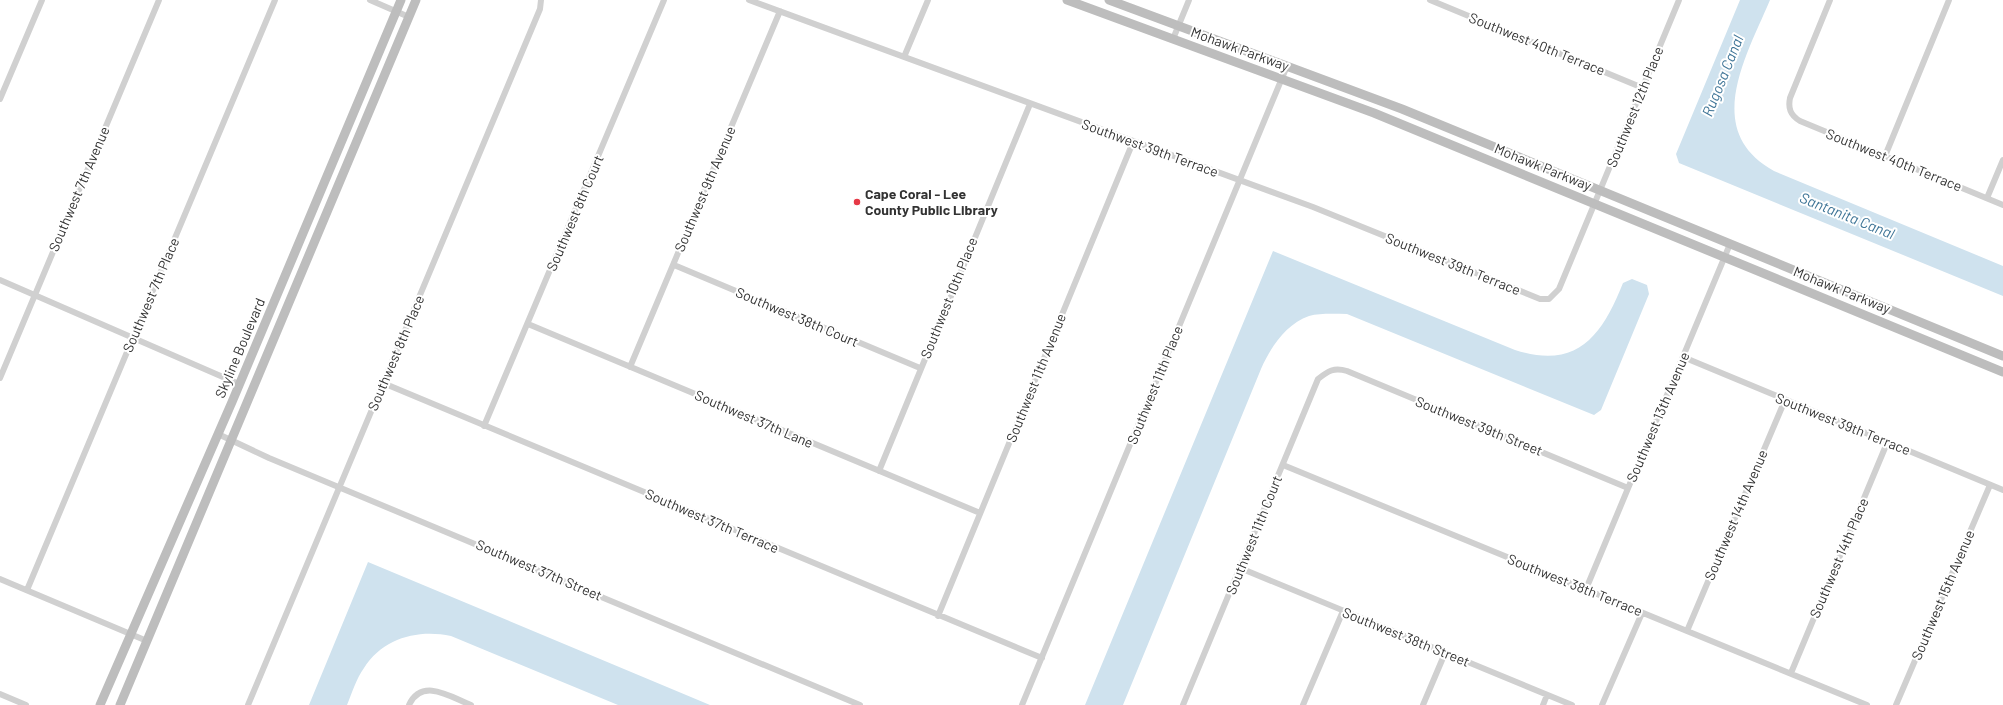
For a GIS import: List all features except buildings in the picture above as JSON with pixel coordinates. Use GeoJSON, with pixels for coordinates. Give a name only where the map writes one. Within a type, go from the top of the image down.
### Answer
{"type":"FeatureCollection","features":[{"type":"Feature","properties":{"kind":"street"},"geometry":{"type":"LineString","coordinates":[[0,100],[42,0]]}},
{"type":"Feature","properties":{"kind":"street","name":"Southwest 7th Avenue"},"geometry":{"type":"LineString","coordinates":[[0,378],[159,0]]}},
{"type":"Feature","properties":{"kind":"street","name":"Southwest 7th Place"},"geometry":{"type":"LineString","coordinates":[[27,590],[276,0]]}},
{"type":"Feature","properties":{"kind":"street"},"geometry":{"type":"LineString","coordinates":[[370,0],[409,16]]}},
{"type":"Feature","properties":{"kind":"street","name":"Skyline Boulevard"},"geometry":{"type":"LineString","coordinates":[[100,705],[130,633],[218,434],[401,0]]}},
{"type":"Feature","properties":{"kind":"street","name":"Skyline Boulevard"},"geometry":{"type":"LineString","coordinates":[[120,705],[416,0]]}},
{"type":"Feature","properties":{"kind":"street","name":"Southwest 8th Place"},"geometry":{"type":"LineString","coordinates":[[248,705],[540,9],[541,0]]}},
{"type":"Feature","properties":{"kind":"street","name":"Southwest 8th Court"},"geometry":{"type":"LineString","coordinates":[[484,426],[664,0]]}},
{"type":"Feature","properties":{"kind":"street","name":"Southwest 39th Terrace"},"geometry":{"type":"LineString","coordinates":[[749,0],[1313,207],[1540,299],[1549,298]]}},
{"type":"Feature","properties":{"kind":"street"},"geometry":{"type":"LineString","coordinates":[[904,57],[928,0]]}},
{"type":"Feature","properties":{"kind":"street","name":"Mohawk Parkway"},"geometry":{"type":"LineString","coordinates":[[1067,0],[1374,113],[2003,372]]}},
{"type":"Feature","properties":{"kind":"street","name":"Mohawk Parkway"},"geometry":{"type":"LineString","coordinates":[[1109,0],[1402,109],[2003,356]]}},
{"type":"Feature","properties":{"kind":"street"},"geometry":{"type":"LineString","coordinates":[[1173,39],[1189,0]]}},
{"type":"Feature","properties":{"kind":"street","name":"Southwest 40th Terrace"},"geometry":{"type":"LineString","coordinates":[[1430,0],[1643,88]]}},
{"type":"Feature","properties":{"kind":"street","name":"Southwest 12th Place"},"geometry":{"type":"LineString","coordinates":[[1549,298],[1559,289],[1596,204],[1679,0]]}},
{"type":"Feature","properties":{"kind":"street","name":"Southwest 40th Terrace"},"geometry":{"type":"LineString","coordinates":[[1830,0],[1791,94],[1789,110],[1793,116],[1800,121],[2003,205]]}},
{"type":"Feature","properties":{"kind":"street"},"geometry":{"type":"LineString","coordinates":[[1885,156],[1949,0]]}},
{"type":"Feature","properties":{"kind":"street","name":"Southwest 9th Avenue"},"geometry":{"type":"LineString","coordinates":[[630,367],[780,11]]}},
{"type":"Feature","properties":{"kind":"street","name":"Southwest 11th Place"},"geometry":{"type":"LineString","coordinates":[[1022,705],[1287,66]]}},
{"type":"Feature","properties":{"kind":"street","name":"Southwest 10th Place"},"geometry":{"type":"LineString","coordinates":[[879,471],[920,368],[1030,104]]}},
{"type":"Feature","properties":{"kind":"street","name":"Southwest 11th Avenue"},"geometry":{"type":"LineString","coordinates":[[938,616],[1134,142]]}},
{"type":"Feature","properties":{"kind":"street"},"geometry":{"type":"LineString","coordinates":[[1987,198],[2003,160]]}},
{"type":"Feature","properties":{"kind":"street","name":"Southwest 13th Avenue"},"geometry":{"type":"LineString","coordinates":[[1586,590],[1730,244]]}},
{"type":"Feature","properties":{"kind":"street","name":"Southwest 38th Court"},"geometry":{"type":"LineString","coordinates":[[674,265],[920,368]]}},
{"type":"Feature","properties":{"kind":"street"},"geometry":{"type":"LineString","coordinates":[[0,280],[239,384]]}},
{"type":"Feature","properties":{"kind":"street","name":"Southwest 37th Lane"},"geometry":{"type":"LineString","coordinates":[[528,324],[980,513]]}},
{"type":"Feature","properties":{"kind":"street","name":"Southwest 39th Terrace"},"geometry":{"type":"LineString","coordinates":[[1683,358],[2003,490]]}},
{"type":"Feature","properties":{"kind":"street","name":"Southwest 39th Street"},"geometry":{"type":"LineString","coordinates":[[1330,370],[1339,369],[1347,371],[1628,488]]}},
{"type":"Feature","properties":{"kind":"street","name":"Southwest 11th Court"},"geometry":{"type":"LineString","coordinates":[[1183,705],[1318,379],[1330,370]]}},
{"type":"Feature","properties":{"kind":"street","name":"Southwest 37th Terrace"},"geometry":{"type":"LineString","coordinates":[[383,383],[938,616],[1042,658]]}},
{"type":"Feature","properties":{"kind":"street","name":"Southwest 14th Avenue"},"geometry":{"type":"LineString","coordinates":[[1687,631],[1785,400]]}},
{"type":"Feature","properties":{"kind":"street","name":"Southwest 37th Street"},"geometry":{"type":"LineString","coordinates":[[218,434],[340,487],[860,705]]}},
{"type":"Feature","properties":{"kind":"street","name":"Southwest 14th Place"},"geometry":{"type":"LineString","coordinates":[[1791,673],[1888,443]]}},
{"type":"Feature","properties":{"kind":"street","name":"Southwest 38th Terrace"},"geometry":{"type":"LineString","coordinates":[[1283,464],[1867,705]]}},
{"type":"Feature","properties":{"kind":"street","name":"Southwest 15th Avenue"},"geometry":{"type":"LineString","coordinates":[[1896,705],[1990,485]]}},
{"type":"Feature","properties":{"kind":"street","name":"Southwest 38th Street"},"geometry":{"type":"LineString","coordinates":[[1240,568],[1572,705]]}},
{"type":"Feature","properties":{"kind":"street"},"geometry":{"type":"LineString","coordinates":[[0,579],[147,641]]}},
{"type":"Feature","properties":{"kind":"street"},"geometry":{"type":"LineString","coordinates":[[1303,705],[1343,611]]}},
{"type":"Feature","properties":{"kind":"street"},"geometry":{"type":"LineString","coordinates":[[1602,705],[1642,612]]}},
{"type":"Feature","properties":{"kind":"street"},"geometry":{"type":"LineString","coordinates":[[1423,705],[1445,653]]}},
{"type":"Feature","properties":{"kind":"street"},"geometry":{"type":"LineString","coordinates":[[409,705],[419,692],[428,689],[471,705]]}},
{"type":"Feature","properties":{"kind":"street"},"geometry":{"type":"LineString","coordinates":[[0,694],[26,705]]}},
{"type":"Feature","properties":{"kind":"street"},"geometry":{"type":"LineString","coordinates":[[1543,705],[1547,695]]}},
{"type":"Feature","properties":{"kind":"water"},"geometry":{"type":"Polygon","coordinates":[[[1740,0],[1770,0],[1742,68],[1736,91],[1735,114],[1739,135],[1752,154],[1774,171],[2003,266],[2003,296],[1679,163],[1676,154],[1740,0]]]}},
{"type":"Feature","properties":{"kind":"water"},"geometry":{"type":"Polygon","coordinates":[[[1273,251],[1515,350],[1537,355],[1555,355],[1571,352],[1584,344],[1596,333],[1606,319],[1623,283],[1632,279],[1647,285],[1649,294],[1601,410],[1594,415],[1347,314],[1313,315],[1293,325],[1274,345],[1261,369],[1123,705],[1085,705],[1273,251]]]}},
{"type":"Feature","properties":{"kind":"water"},"geometry":{"type":"Polygon","coordinates":[[[368,562],[710,705],[618,705],[451,636],[426,634],[402,638],[381,649],[361,672],[347,705],[309,705],[368,562]]]}},
{"type":"Feature","properties":{"kind":"place","name":"Cape Coral - Lee County Public Library"},"geometry":{"type":"Point","coordinates":[857,202]}},
{"type":"Feature","properties":{"kind":"water label","name":"Rugosa Canal"},"geometry":{"type":"Point","coordinates":[1723,76]}},
{"type":"Feature","properties":{"kind":"water label","name":"Santanita Canal"},"geometry":{"type":"Point","coordinates":[1847,216]}}]}
